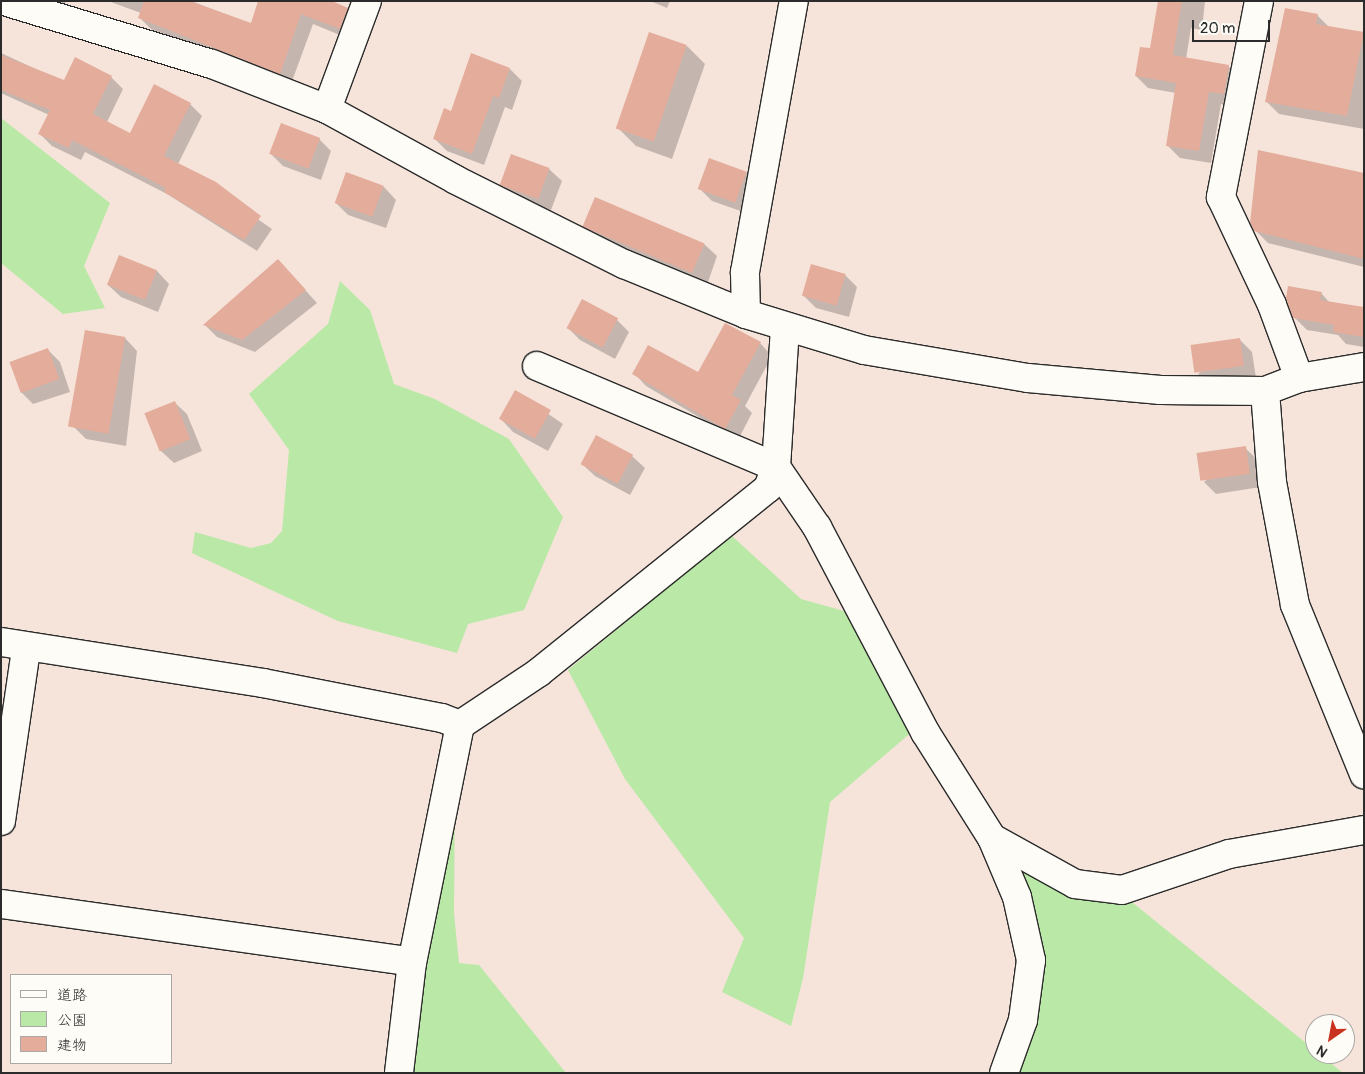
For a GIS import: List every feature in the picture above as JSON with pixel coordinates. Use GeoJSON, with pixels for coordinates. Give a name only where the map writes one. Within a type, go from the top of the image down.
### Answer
{"type":"FeatureCollection","features":[{"type":"Feature","properties":{"kind":"street"},"geometry":{"type":"LineString","coordinates":[[4,1],[212,64],[327,109],[456,180],[624,264],[746,314],[864,350],[1028,378],[1160,390],[1265,391],[1299,378],[1364,367]]}},
{"type":"Feature","properties":{"kind":"street"},"geometry":{"type":"LineString","coordinates":[[327,109],[367,1]]}},
{"type":"Feature","properties":{"kind":"street"},"geometry":{"type":"LineString","coordinates":[[746,314],[745,272],[794,1]]}},
{"type":"Feature","properties":{"kind":"street"},"geometry":{"type":"LineString","coordinates":[[1259,1],[1222,197],[1272,305],[1299,378]]}},
{"type":"Feature","properties":{"kind":"street"},"geometry":{"type":"LineString","coordinates":[[399,1073],[412,962],[460,725],[538,673],[768,488],[776,467],[785,327]]}},
{"type":"Feature","properties":{"kind":"street"},"geometry":{"type":"LineString","coordinates":[[537,366],[776,467],[817,527],[925,732],[992,838],[1017,897],[1031,960],[1023,1020],[1004,1073]]}},
{"type":"Feature","properties":{"kind":"street"},"geometry":{"type":"LineString","coordinates":[[1265,391],[1272,482],[1293,596],[1364,774]]}},
{"type":"Feature","properties":{"kind":"street"},"geometry":{"type":"LineString","coordinates":[[1,821],[14,645],[71,650],[263,683],[442,718],[460,725]]}},
{"type":"Feature","properties":{"kind":"street"},"geometry":{"type":"LineString","coordinates":[[992,838],[1075,884],[1122,890],[1229,854],[1364,830]]}},
{"type":"Feature","properties":{"kind":"street"},"geometry":{"type":"LineString","coordinates":[[1,904],[412,962]]}},
{"type":"Feature","properties":{"kind":"green space"},"geometry":{"type":"Polygon","coordinates":[[[1,118],[110,203],[84,266],[105,308],[63,314],[1,263],[1,118]]]}},
{"type":"Feature","properties":{"kind":"green space"},"geometry":{"type":"Polygon","coordinates":[[[340,281],[370,310],[394,384],[435,399],[509,439],[563,517],[524,610],[468,624],[457,653],[338,621],[192,553],[195,532],[251,548],[271,543],[282,531],[289,450],[249,394],[328,324],[340,281]]]}},
{"type":"Feature","properties":{"kind":"green space"},"geometry":{"type":"Polygon","coordinates":[[[731,535],[801,599],[851,613],[921,724],[830,802],[803,978],[791,1026],[722,992],[744,938],[625,779],[568,670],[731,535]]]}},
{"type":"Feature","properties":{"kind":"green space"},"geometry":{"type":"Polygon","coordinates":[[[455,781],[454,913],[459,963],[479,965],[566,1073],[400,1073],[455,781]]]}},
{"type":"Feature","properties":{"kind":"green space"},"geometry":{"type":"Polygon","coordinates":[[[1018,852],[1122,894],[1305,1042],[1305,1064],[1332,1064],[1343,1073],[1002,1073],[1028,979],[1018,852]]]}},
{"type":"Feature","properties":{"kind":"building"},"geometry":{"type":"Polygon","coordinates":[[[144,1],[190,1],[251,23],[258,1],[332,1],[348,8],[340,29],[301,14],[280,74],[138,18],[144,1]]]}},
{"type":"Feature","properties":{"kind":"building"},"geometry":{"type":"Polygon","coordinates":[[[1158,1],[1182,1],[1173,55],[1229,65],[1224,94],[1209,92],[1199,151],[1166,146],[1176,83],[1135,76],[1140,47],[1150,48],[1158,1]]]}},
{"type":"Feature","properties":{"kind":"building"},"geometry":{"type":"Polygon","coordinates":[[[1285,8],[1318,14],[1316,24],[1364,32],[1347,116],[1265,102],[1285,8]]]}},
{"type":"Feature","properties":{"kind":"building"},"geometry":{"type":"Polygon","coordinates":[[[649,32],[687,45],[654,141],[616,128],[649,32]]]}},
{"type":"Feature","properties":{"kind":"building"},"geometry":{"type":"Polygon","coordinates":[[[471,53],[510,68],[499,98],[493,96],[472,154],[433,139],[444,108],[451,111],[471,53]]]}},
{"type":"Feature","properties":{"kind":"building"},"geometry":{"type":"Polygon","coordinates":[[[1,55],[64,80],[75,57],[112,76],[93,114],[130,133],[154,84],[191,103],[164,156],[216,182],[261,216],[244,240],[164,192],[166,188],[72,140],[69,148],[38,134],[50,110],[1,90],[1,55]]]}},
{"type":"Feature","properties":{"kind":"building"},"geometry":{"type":"Polygon","coordinates":[[[281,123],[320,138],[308,169],[269,154],[281,123]]]}},
{"type":"Feature","properties":{"kind":"building"},"geometry":{"type":"Polygon","coordinates":[[[1258,150],[1364,173],[1364,259],[1254,231],[1250,223],[1258,150]]]}},
{"type":"Feature","properties":{"kind":"building"},"geometry":{"type":"Polygon","coordinates":[[[511,154],[550,168],[538,199],[500,185],[511,154]]]}},
{"type":"Feature","properties":{"kind":"building"},"geometry":{"type":"Polygon","coordinates":[[[709,158],[747,172],[735,203],[698,189],[709,158]]]}},
{"type":"Feature","properties":{"kind":"building"},"geometry":{"type":"Polygon","coordinates":[[[346,172],[384,186],[372,217],[335,203],[346,172]]]}},
{"type":"Feature","properties":{"kind":"building"},"geometry":{"type":"Polygon","coordinates":[[[595,197],[705,243],[692,273],[582,226],[595,197]]]}},
{"type":"Feature","properties":{"kind":"building"},"geometry":{"type":"Polygon","coordinates":[[[119,255],[157,270],[145,300],[107,285],[119,255]]]}},
{"type":"Feature","properties":{"kind":"building"},"geometry":{"type":"Polygon","coordinates":[[[278,259],[306,290],[242,340],[203,325],[278,259]]]}},
{"type":"Feature","properties":{"kind":"building"},"geometry":{"type":"Polygon","coordinates":[[[811,264],[846,274],[837,306],[802,296],[811,264]]]}},
{"type":"Feature","properties":{"kind":"building"},"geometry":{"type":"Polygon","coordinates":[[[1288,286],[1322,292],[1320,300],[1364,307],[1364,337],[1333,332],[1334,325],[1293,318],[1286,298],[1288,286]]]}},
{"type":"Feature","properties":{"kind":"building"},"geometry":{"type":"Polygon","coordinates":[[[582,299],[618,318],[603,347],[567,328],[582,299]]]}},
{"type":"Feature","properties":{"kind":"building"},"geometry":{"type":"Polygon","coordinates":[[[725,323],[761,342],[732,395],[741,400],[725,429],[632,374],[648,345],[698,372],[725,323]]]}},
{"type":"Feature","properties":{"kind":"building"},"geometry":{"type":"Polygon","coordinates":[[[85,330],[125,337],[108,434],[68,427],[85,330]]]}},
{"type":"Feature","properties":{"kind":"building"},"geometry":{"type":"Polygon","coordinates":[[[1240,338],[1244,366],[1194,373],[1190,345],[1240,338]]]}},
{"type":"Feature","properties":{"kind":"building"},"geometry":{"type":"Polygon","coordinates":[[[48,348],[59,379],[21,393],[9,362],[48,348]]]}},
{"type":"Feature","properties":{"kind":"building"},"geometry":{"type":"Polygon","coordinates":[[[515,390],[551,410],[535,439],[499,419],[515,390]]]}},
{"type":"Feature","properties":{"kind":"building"},"geometry":{"type":"Polygon","coordinates":[[[175,401],[190,439],[160,451],[144,413],[175,401]]]}},
{"type":"Feature","properties":{"kind":"building"},"geometry":{"type":"Polygon","coordinates":[[[596,435],[633,455],[618,484],[581,464],[596,435]]]}},
{"type":"Feature","properties":{"kind":"building"},"geometry":{"type":"Polygon","coordinates":[[[1246,446],[1250,474],[1200,481],[1196,453],[1246,446]]]}}]}
